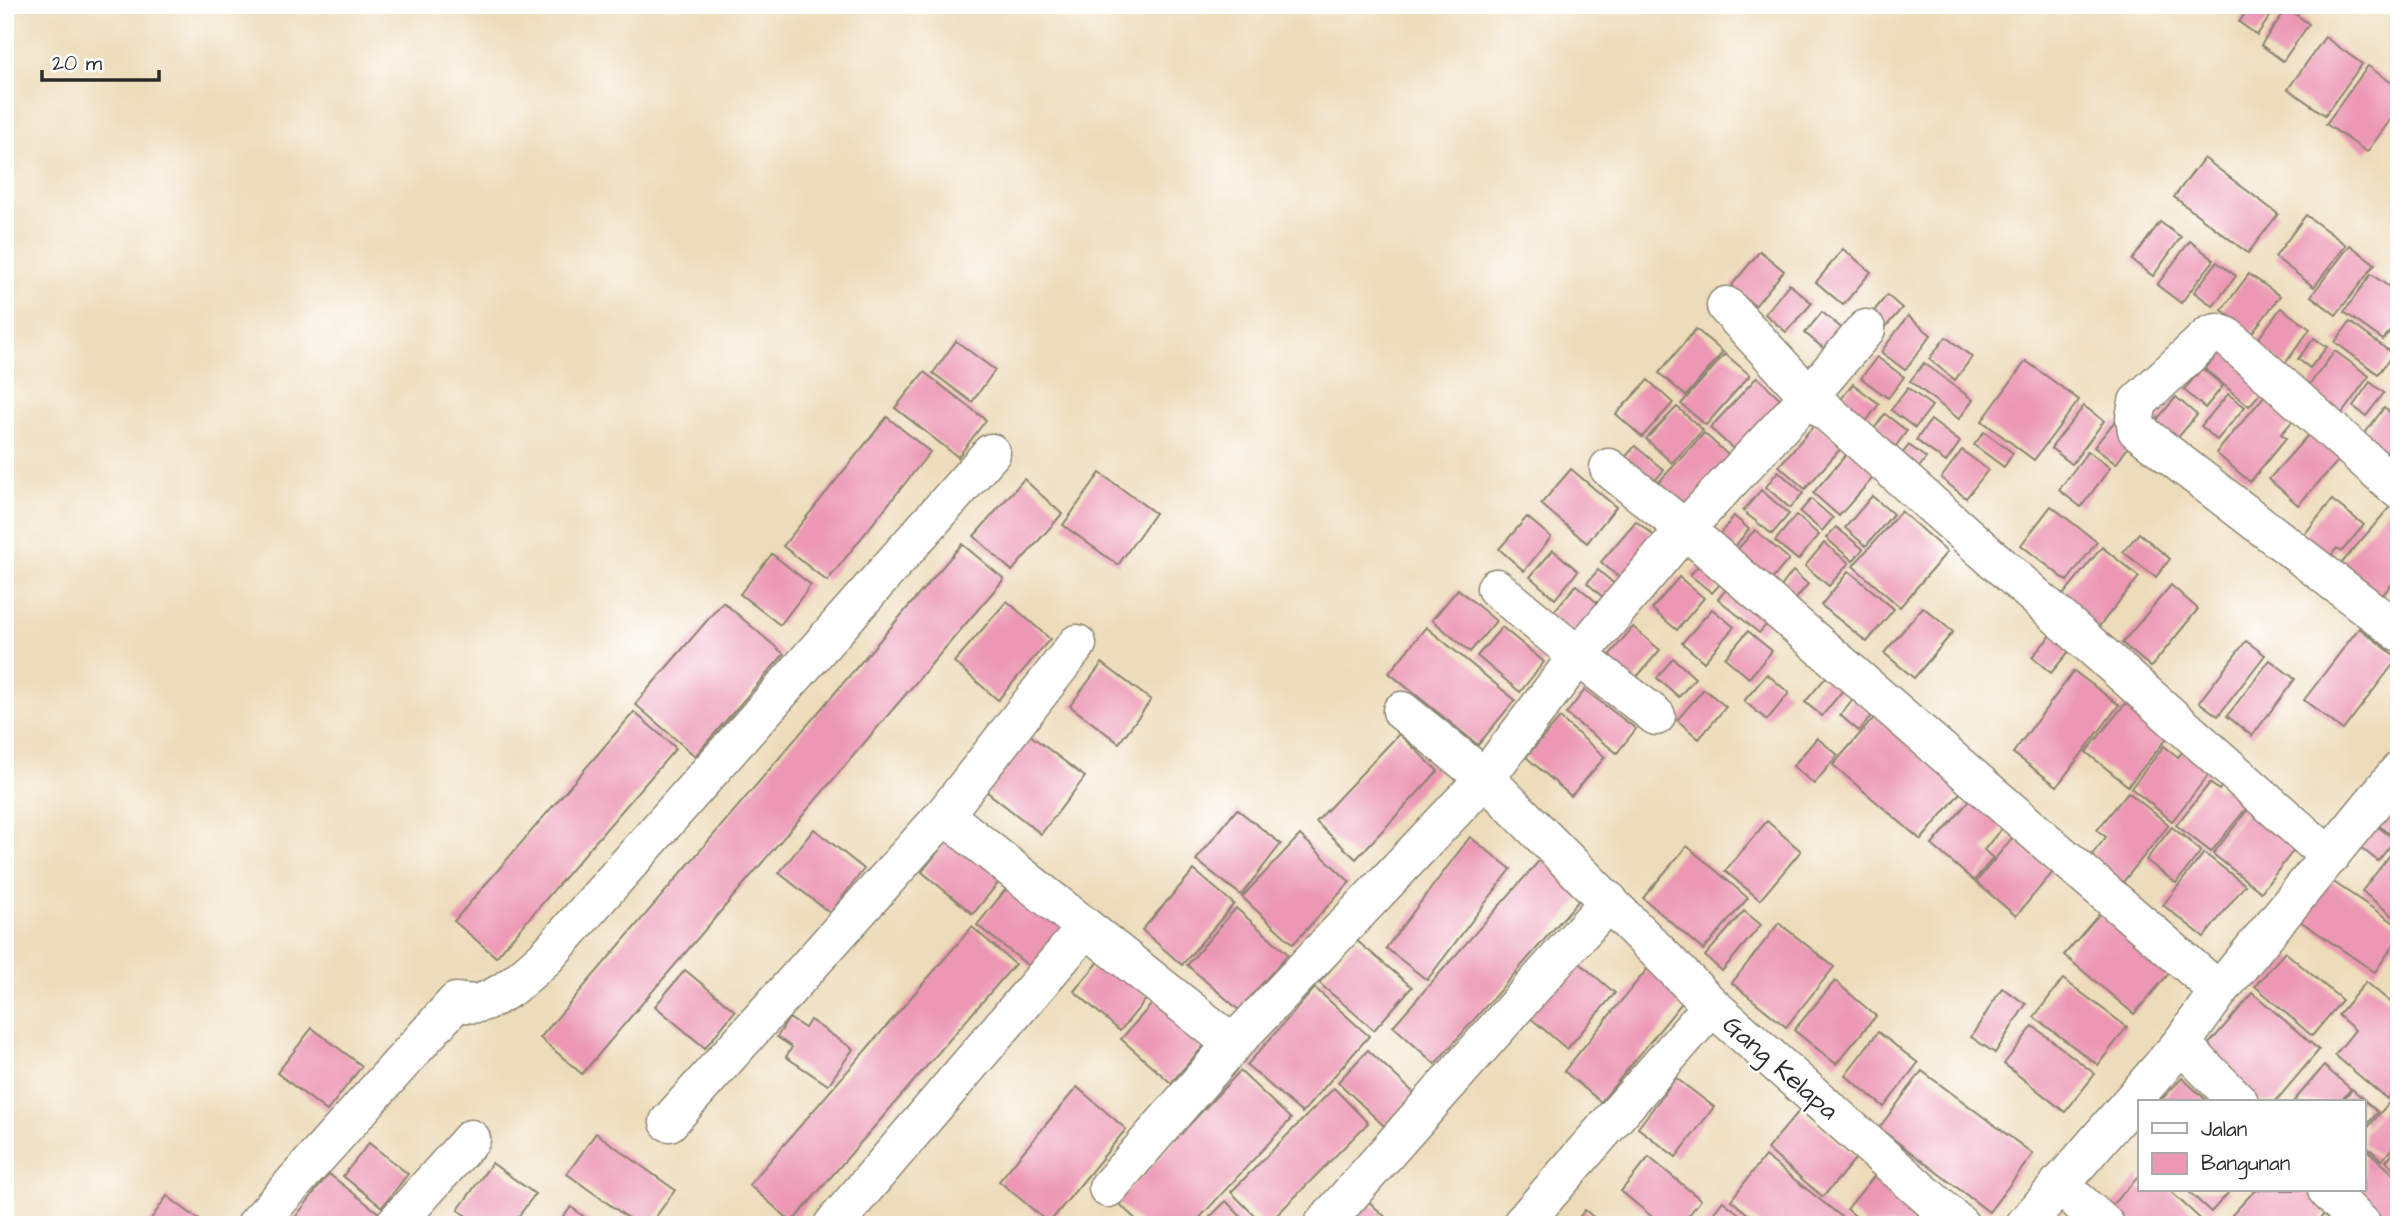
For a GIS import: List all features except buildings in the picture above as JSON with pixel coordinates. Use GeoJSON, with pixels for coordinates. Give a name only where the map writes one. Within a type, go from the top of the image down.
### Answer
{"type":"FeatureCollection","features":[{"type":"Feature","properties":{"kind":"street"},"geometry":{"type":"LineString","coordinates":[[1726,306],[1810,396],[2330,857]]}},
{"type":"Feature","properties":{"kind":"street"},"geometry":{"type":"LineString","coordinates":[[1108,1188],[1233,1044],[1485,778],[1578,656],[1685,529],[1810,396],[1866,329]]}},
{"type":"Feature","properties":{"kind":"street"},"geometry":{"type":"LineString","coordinates":[[2399,490],[2226,336],[2217,333],[2210,335],[2138,402],[2135,418],[2137,430],[2399,632]]}},
{"type":"Feature","properties":{"kind":"street"},"geometry":{"type":"LineString","coordinates":[[256,1225],[448,1011],[502,992],[547,956],[991,453]]}},
{"type":"Feature","properties":{"kind":"street"},"geometry":{"type":"LineString","coordinates":[[1609,468],[1685,529],[2219,991]]}},
{"type":"Feature","properties":{"kind":"street"},"geometry":{"type":"LineString","coordinates":[[1496,587],[1578,656],[1656,716]]}},
{"type":"Feature","properties":{"kind":"street"},"geometry":{"type":"LineString","coordinates":[[669,1122],[944,815],[1077,645]]}},
{"type":"Feature","properties":{"kind":"street","name":"Gang Kelapa"},"geometry":{"type":"LineString","coordinates":[[1402,711],[1485,778],[1712,1006],[1960,1225]]}},
{"type":"Feature","properties":{"kind":"street"},"geometry":{"type":"LineString","coordinates":[[2025,1225],[2181,1044],[2219,991],[2399,771]]}},
{"type":"Feature","properties":{"kind":"street"},"geometry":{"type":"LineString","coordinates":[[944,815],[1233,1044]]}},
{"type":"Feature","properties":{"kind":"street"},"geometry":{"type":"LineString","coordinates":[[1323,1225],[1609,901]]}},
{"type":"Feature","properties":{"kind":"street"},"geometry":{"type":"LineString","coordinates":[[833,1225],[1086,928]]}},
{"type":"Feature","properties":{"kind":"street"},"geometry":{"type":"LineString","coordinates":[[1521,1225],[1712,1006]]}},
{"type":"Feature","properties":{"kind":"street"},"geometry":{"type":"LineString","coordinates":[[2181,1044],[2237,1100]]}},
{"type":"Feature","properties":{"kind":"street"},"geometry":{"type":"LineString","coordinates":[[394,1225],[471,1139]]}},
{"type":"Feature","properties":{"kind":"street"},"geometry":{"type":"LineString","coordinates":[[2059,1184],[2105,1225]]}},
{"type":"Feature","properties":{"kind":"street"},"geometry":{"type":"LineString","coordinates":[[2329,1192],[2362,1225]]}}]}
